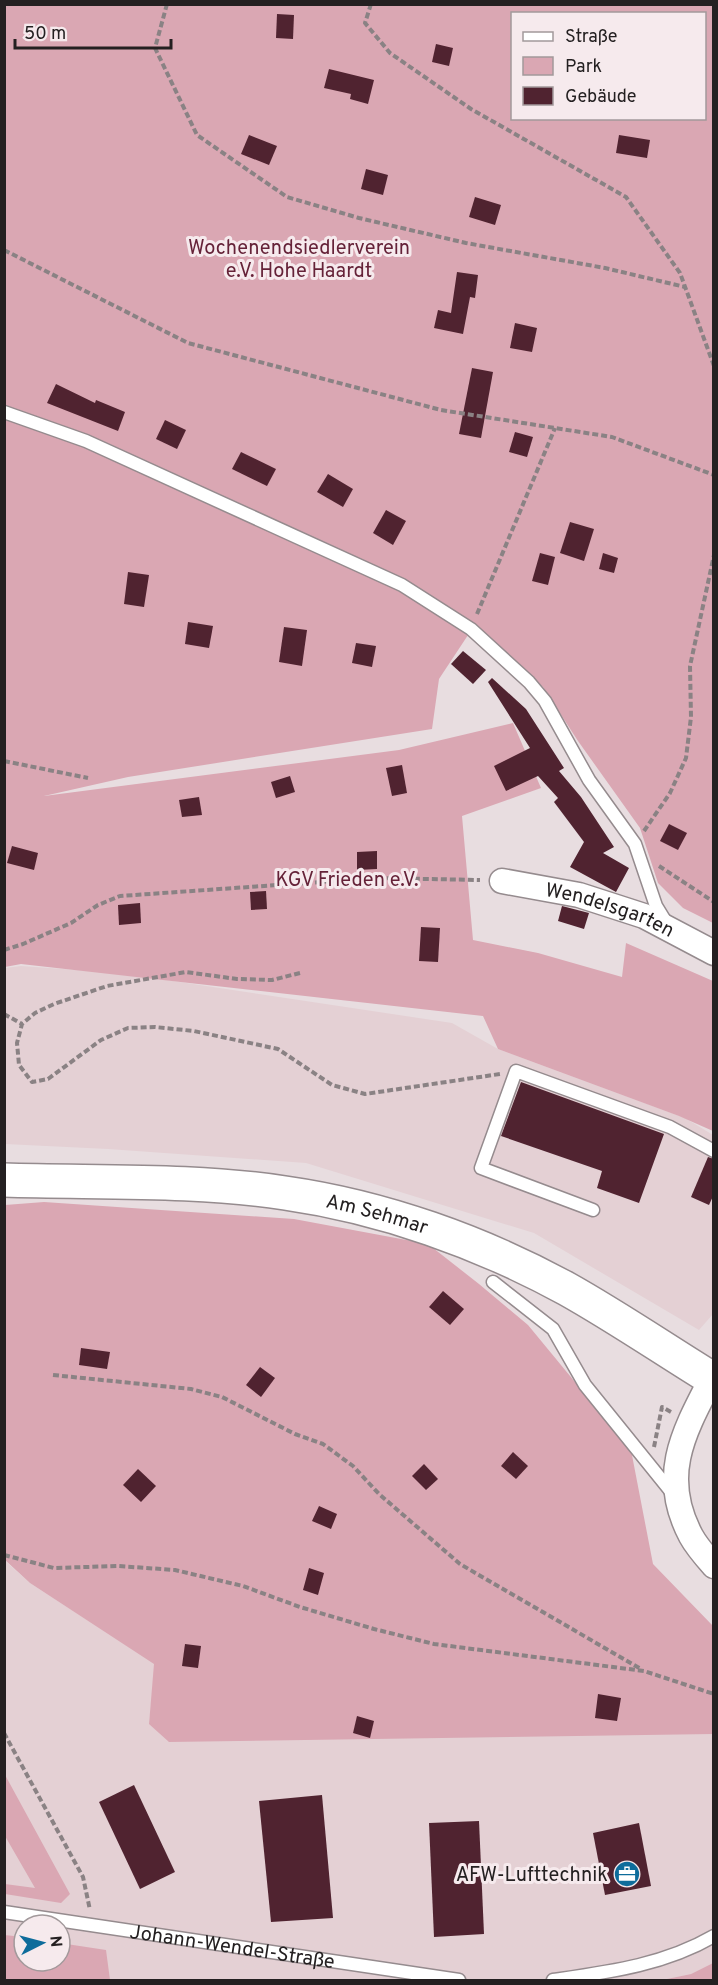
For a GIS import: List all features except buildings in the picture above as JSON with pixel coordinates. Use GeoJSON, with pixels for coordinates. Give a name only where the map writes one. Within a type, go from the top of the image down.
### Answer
{"type":"FeatureCollection","features":[{"type":"Feature","properties":{"kind":"main road","name":"Am Sehmar"},"geometry":{"type":"LineString","coordinates":[[4,1180],[245,1188],[286,1193],[360,1208],[452,1238],[534,1272],[568,1290],[713,1378]]}},
{"type":"Feature","properties":{"kind":"street","name":"Wendelsgarten"},"geometry":{"type":"LineString","coordinates":[[502,881],[579,895],[645,916],[714,953]]}},
{"type":"Feature","properties":{"kind":"street"},"geometry":{"type":"LineString","coordinates":[[713,1378],[685,1431],[675,1466],[677,1498],[691,1536],[714,1566]]}},
{"type":"Feature","properties":{"kind":"lane"},"geometry":{"type":"LineString","coordinates":[[4,412],[86,441],[402,585],[471,629],[529,682],[545,701],[589,780],[637,848],[656,906],[671,929]]}},
{"type":"Feature","properties":{"kind":"lane"},"geometry":{"type":"LineString","coordinates":[[593,1210],[481,1168],[516,1071],[670,1127],[714,1151]]}},
{"type":"Feature","properties":{"kind":"lane"},"geometry":{"type":"LineString","coordinates":[[493,1282],[553,1329],[585,1385],[677,1498]]}},
{"type":"Feature","properties":{"kind":"lane","name":"Johann-Wendel-Straße"},"geometry":{"type":"LineString","coordinates":[[4,1912],[93,1925],[381,1975],[459,1980]]}},
{"type":"Feature","properties":{"kind":"lane"},"geometry":{"type":"LineString","coordinates":[[553,1980],[639,1966],[681,1952],[714,1936]]}},
{"type":"Feature","properties":{"kind":"path"},"geometry":{"type":"LineString","coordinates":[[167,4],[155,48],[197,135],[287,197],[359,218],[455,240],[605,268],[685,287]]}},
{"type":"Feature","properties":{"kind":"path"},"geometry":{"type":"LineString","coordinates":[[371,4],[365,23],[390,53],[471,109],[626,197],[680,273],[714,366]]}},
{"type":"Feature","properties":{"kind":"path"},"geometry":{"type":"LineString","coordinates":[[4,250],[188,343],[441,410],[612,436],[714,475]]}},
{"type":"Feature","properties":{"kind":"path"},"geometry":{"type":"LineString","coordinates":[[471,629],[555,428]]}},
{"type":"Feature","properties":{"kind":"path"},"geometry":{"type":"LineString","coordinates":[[714,555],[690,666],[691,717],[686,758],[670,793],[637,848],[714,902]]}},
{"type":"Feature","properties":{"kind":"path"},"geometry":{"type":"LineString","coordinates":[[4,761],[88,778]]}},
{"type":"Feature","properties":{"kind":"path"},"geometry":{"type":"LineString","coordinates":[[4,950],[71,922],[99,905],[120,896],[378,878],[502,881]]}},
{"type":"Feature","properties":{"kind":"path"},"geometry":{"type":"LineString","coordinates":[[300,973],[272,980],[186,972],[107,986],[54,1004],[35,1013],[22,1024],[17,1043],[19,1065],[32,1082],[48,1079],[101,1040],[128,1028],[155,1027],[194,1031],[278,1049],[332,1084],[365,1094],[516,1071]]}},
{"type":"Feature","properties":{"kind":"path"},"geometry":{"type":"LineString","coordinates":[[4,1014],[22,1024]]}},
{"type":"Feature","properties":{"kind":"path"},"geometry":{"type":"LineString","coordinates":[[53,1375],[191,1389],[222,1397],[295,1434],[323,1444],[353,1466],[379,1494],[460,1564],[644,1671]]}},
{"type":"Feature","properties":{"kind":"path"},"geometry":{"type":"LineString","coordinates":[[4,1555],[54,1568],[118,1566],[175,1570],[243,1586],[310,1610],[434,1644],[644,1671],[714,1694]]}},
{"type":"Feature","properties":{"kind":"path"},"geometry":{"type":"LineString","coordinates":[[4,1734],[83,1878],[93,1925]]}},
{"type":"Feature","properties":{"kind":"shaded area"},"geometry":{"type":"Polygon","coordinates":[[[21,966],[120,973],[452,1023],[498,1049],[685,1118],[713,1135],[713,1314],[699,1330],[534,1233],[306,1163],[5,1144],[5,968],[21,966]]]}},
{"type":"Feature","properties":{"kind":"shaded area"},"geometry":{"type":"Polygon","coordinates":[[[4,1560],[30,1583],[155,1664],[149,1724],[713,1733],[713,1963],[691,1974],[662,1980],[5,1980],[4,1560]]]}},
{"type":"Feature","properties":{"kind":"green space","name":"Wochenendsiedlerverein e.V. Hohe Haardt"},"geometry":{"type":"Polygon","coordinates":[[[5,5],[713,5],[713,923],[683,908],[658,883],[640,828],[543,687],[472,629],[439,679],[432,729],[128,777],[44,796],[399,750],[513,723],[541,788],[462,816],[473,940],[538,953],[622,977],[626,943],[713,981],[713,1131],[679,1116],[498,1049],[483,1016],[21,964],[5,967],[5,5]]]}},
{"type":"Feature","properties":{"kind":"green space"},"geometry":{"type":"Polygon","coordinates":[[[44,1202],[294,1219],[428,1244],[479,1284],[528,1325],[631,1450],[653,1564],[713,1626],[713,1734],[169,1742],[149,1724],[154,1664],[30,1583],[5,1560],[5,1205],[44,1202]]]}},
{"type":"Feature","properties":{"kind":"green space"},"geometry":{"type":"Polygon","coordinates":[[[4,1773],[70,1894],[61,1903],[5,1894],[5,1884],[35,1888],[5,1836],[4,1773]]]}},
{"type":"Feature","properties":{"kind":"green space"},"geometry":{"type":"Polygon","coordinates":[[[4,1935],[12,1936],[12,1973],[72,1973],[72,1945],[106,1950],[110,1980],[5,1980],[4,1935]]]}},
{"type":"Feature","properties":{"kind":"green space"},"geometry":{"type":"Polygon","coordinates":[[[713,1963],[713,1980],[662,1980],[691,1974],[713,1963]]]}},
{"type":"Feature","properties":{"kind":"place","name":"AFW-Lufttechnik"},"geometry":{"type":"Point","coordinates":[627,1874]}},
{"type":"Feature","properties":{"kind":"park label","name":"KGV Frieden e.V."},"geometry":{"type":"Point","coordinates":[347,879]}}]}
